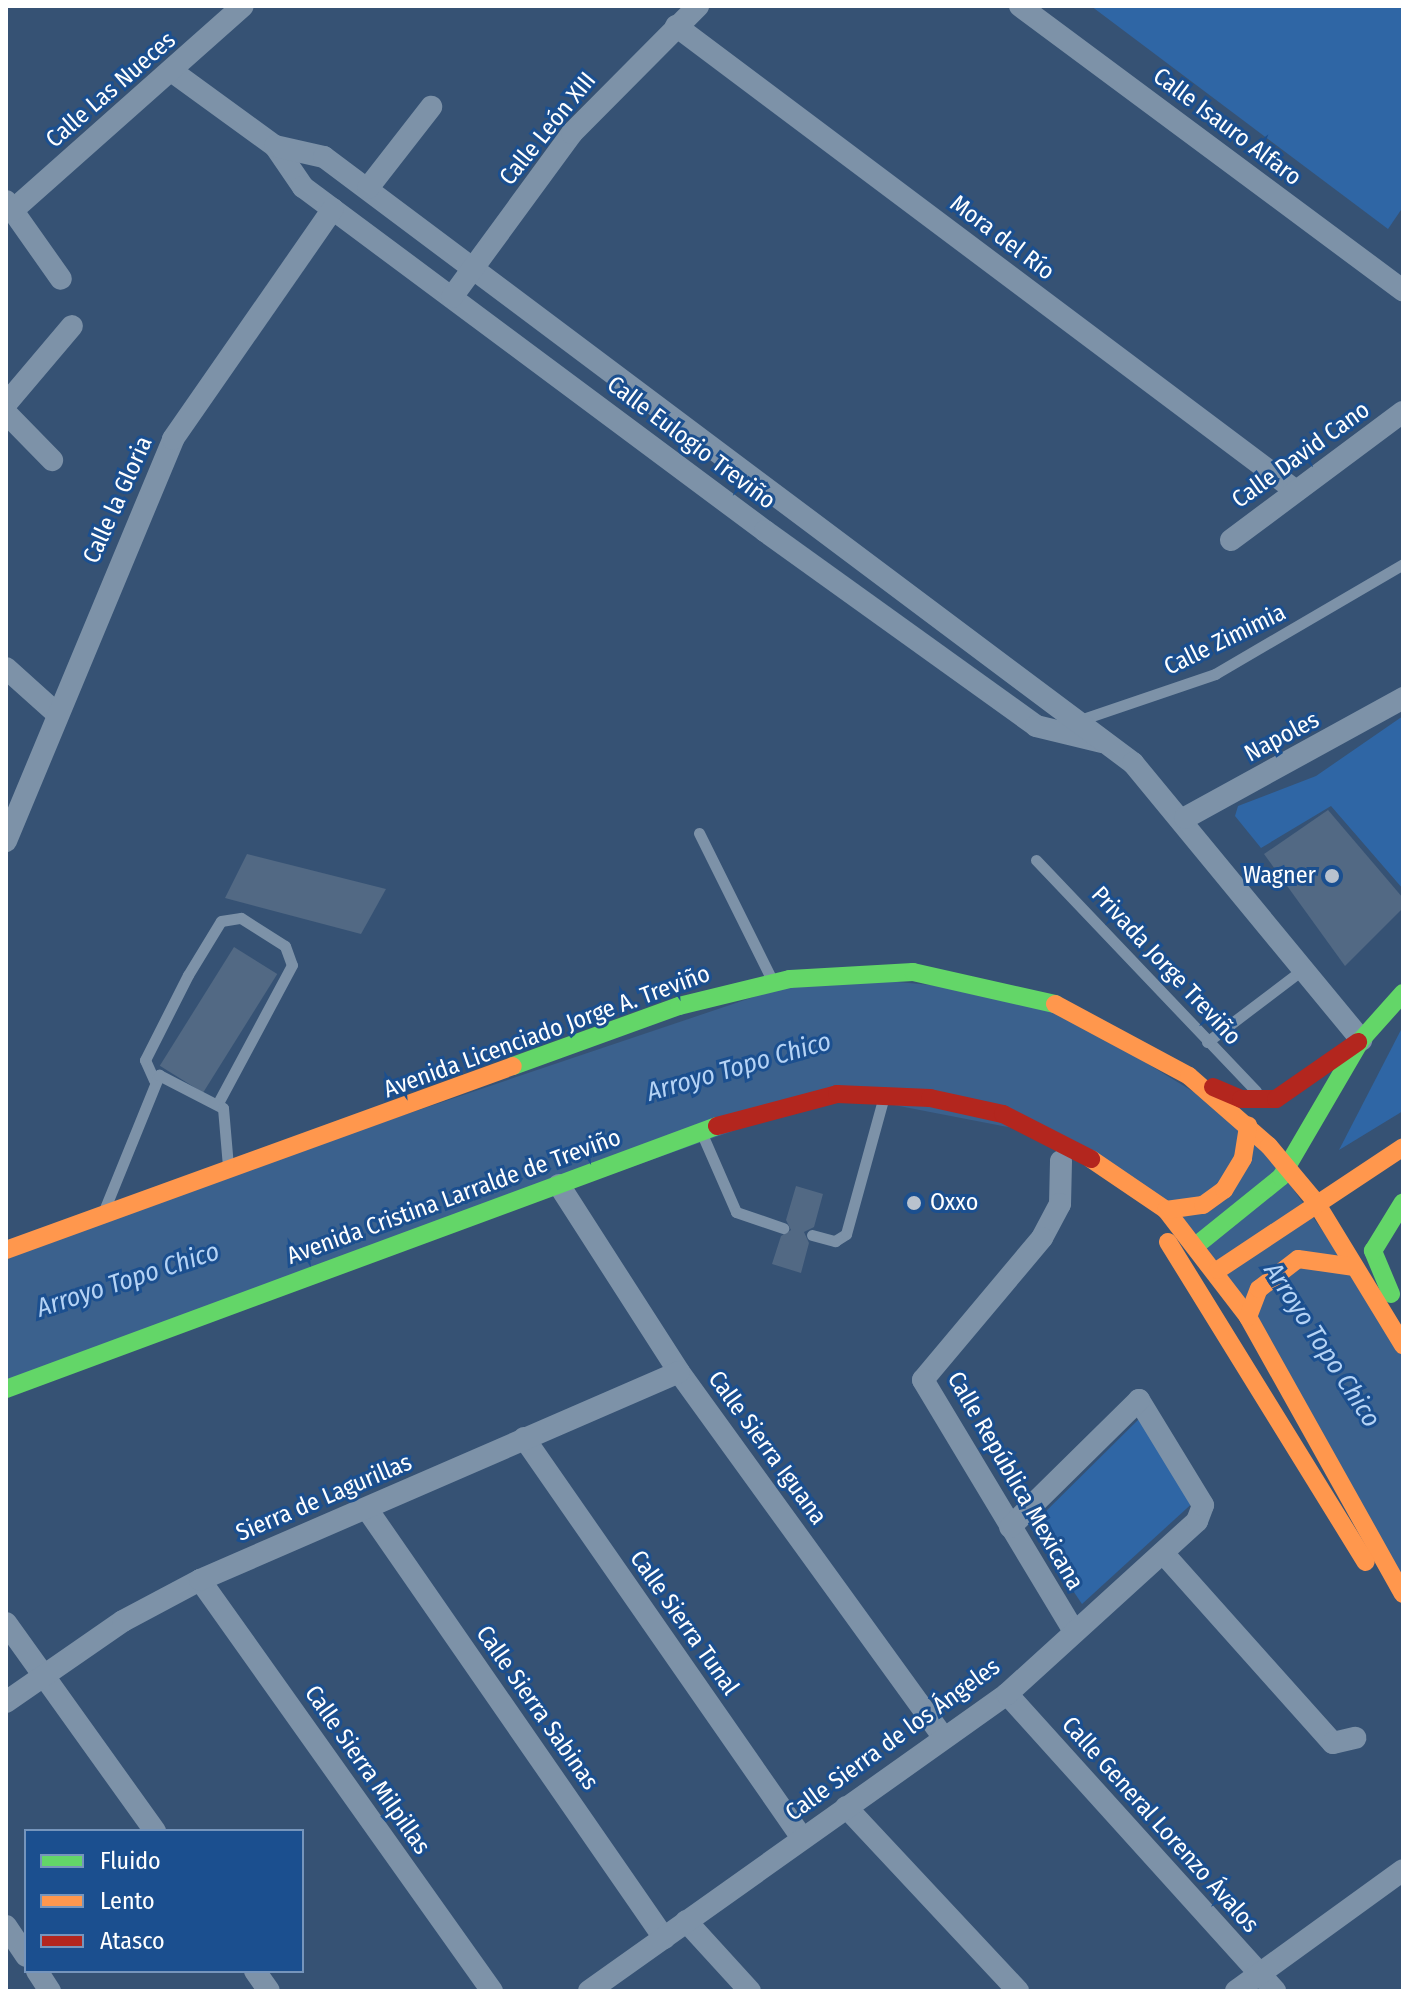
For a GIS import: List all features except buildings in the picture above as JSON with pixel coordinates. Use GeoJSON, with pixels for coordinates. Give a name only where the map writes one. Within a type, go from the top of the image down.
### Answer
{"type":"FeatureCollection","features":[{"type":"Feature","properties":{"kind":"main road","name":"Avenida Licenciado Jorge A. Treviño"},"geometry":{"type":"LineString","coordinates":[[6,1250],[228,1175],[679,1006],[773,982],[913,972],[1033,994],[1113,1029],[1189,1076],[1248,1125],[1315,1201],[1403,1345]]}},
{"type":"Feature","properties":{"kind":"main road"},"geometry":{"type":"LineString","coordinates":[[1204,1240],[1288,1168],[1361,1040],[1403,993]]}},
{"type":"Feature","properties":{"kind":"main road"},"geometry":{"type":"LineString","coordinates":[[1189,1076],[1266,1101],[1361,1040]]}},
{"type":"Feature","properties":{"kind":"main road","name":"Avenida Cristina Larralde de Treviño"},"geometry":{"type":"LineString","coordinates":[[6,1389],[700,1130],[810,1099],[886,1092],[930,1098],[1003,1114],[1060,1137],[1175,1209],[1224,1265],[1403,1594]]}},
{"type":"Feature","properties":{"kind":"main road"},"geometry":{"type":"LineString","coordinates":[[930,1098],[1061,1161],[1138,1213],[1193,1273],[1325,1502],[1403,1610]]}},
{"type":"Feature","properties":{"kind":"main road"},"geometry":{"type":"LineString","coordinates":[[1175,1209],[1224,1190],[1243,1158],[1248,1125]]}},
{"type":"Feature","properties":{"kind":"main road"},"geometry":{"type":"LineString","coordinates":[[1224,1265],[1296,1213],[1403,1147]]}},
{"type":"Feature","properties":{"kind":"main road"},"geometry":{"type":"LineString","coordinates":[[1403,1202],[1373,1251],[1403,1318]]}},
{"type":"Feature","properties":{"kind":"main road"},"geometry":{"type":"LineString","coordinates":[[1250,1309],[1270,1276],[1298,1259],[1332,1259],[1354,1267]]}},
{"type":"Feature","properties":{"kind":"street","name":"Calle Las Nueces"},"geometry":{"type":"LineString","coordinates":[[9,206],[173,72],[243,6]]}},
{"type":"Feature","properties":{"kind":"street","name":"Calle León XIII"},"geometry":{"type":"LineString","coordinates":[[452,297],[572,133],[698,6]]}},
{"type":"Feature","properties":{"kind":"street","name":"Calle Isauro Alfaro"},"geometry":{"type":"LineString","coordinates":[[1020,6],[1403,290]]}},
{"type":"Feature","properties":{"kind":"street","name":"Mora del Río"},"geometry":{"type":"LineString","coordinates":[[676,26],[1296,491]]}},
{"type":"Feature","properties":{"kind":"street","name":"Calle Eulogio Treviño"},"geometry":{"type":"LineString","coordinates":[[173,72],[275,146],[294,178],[333,209],[765,531],[1059,737],[1102,742]]}},
{"type":"Feature","properties":{"kind":"street"},"geometry":{"type":"LineString","coordinates":[[368,188],[431,107]]}},
{"type":"Feature","properties":{"kind":"street","name":"Calle Eulogio Treviño"},"geometry":{"type":"LineString","coordinates":[[275,146],[315,152],[368,188],[787,499],[1078,721],[1185,818],[1361,1040]]}},
{"type":"Feature","properties":{"kind":"street"},"geometry":{"type":"LineString","coordinates":[[9,206],[61,279]]}},
{"type":"Feature","properties":{"kind":"street","name":"Calle la Gloria"},"geometry":{"type":"LineString","coordinates":[[6,841],[55,712],[183,421],[333,209]]}},
{"type":"Feature","properties":{"kind":"street"},"geometry":{"type":"LineString","coordinates":[[6,404],[72,326]]}},
{"type":"Feature","properties":{"kind":"street","name":"Calle David Cano"},"geometry":{"type":"LineString","coordinates":[[1231,540],[1403,412]]}},
{"type":"Feature","properties":{"kind":"street"},"geometry":{"type":"LineString","coordinates":[[6,413],[52,460]]}},
{"type":"Feature","properties":{"kind":"street"},"geometry":{"type":"LineString","coordinates":[[765,531],[787,499]]}},
{"type":"Feature","properties":{"kind":"street"},"geometry":{"type":"LineString","coordinates":[[6,668],[55,712]]}},
{"type":"Feature","properties":{"kind":"street","name":"Napoles"},"geometry":{"type":"LineString","coordinates":[[1185,818],[1403,698]]}},
{"type":"Feature","properties":{"kind":"street","name":"Calle República Mexicana"},"geometry":{"type":"LineString","coordinates":[[1061,1161],[1060,1204],[1042,1238],[923,1380],[1074,1631]]}},
{"type":"Feature","properties":{"kind":"street","name":"Calle Sierra Iguana"},"geometry":{"type":"LineString","coordinates":[[559,1185],[679,1372],[942,1735]]}},
{"type":"Feature","properties":{"kind":"street","name":"Sierra de Lagurillas"},"geometry":{"type":"LineString","coordinates":[[6,1702],[44,1675],[200,1580],[679,1372]]}},
{"type":"Feature","properties":{"kind":"street","name":"Calle Sierra de los Ángeles"},"geometry":{"type":"LineString","coordinates":[[589,1991],[942,1735],[1007,1694],[1197,1521],[1203,1505],[1139,1400],[1010,1527]]}},
{"type":"Feature","properties":{"kind":"street","name":"Calle Sierra Tunal"},"geometry":{"type":"LineString","coordinates":[[524,1438],[802,1838]]}},
{"type":"Feature","properties":{"kind":"street","name":"Calle Sierra Sabinas"},"geometry":{"type":"LineString","coordinates":[[367,1509],[664,1938]]}},
{"type":"Feature","properties":{"kind":"street"},"geometry":{"type":"LineString","coordinates":[[1163,1553],[1344,1741]]}},
{"type":"Feature","properties":{"kind":"street","name":"Calle Sierra Milpillas"},"geometry":{"type":"LineString","coordinates":[[200,1580],[492,1991]]}},
{"type":"Feature","properties":{"kind":"street"},"geometry":{"type":"LineString","coordinates":[[6,1623],[154,1829]]}},
{"type":"Feature","properties":{"kind":"street","name":"Calle General Lorenzo Ávalos"},"geometry":{"type":"LineString","coordinates":[[1007,1694],[1275,1991]]}},
{"type":"Feature","properties":{"kind":"street"},"geometry":{"type":"LineString","coordinates":[[846,1807],[1018,1991]]}},
{"type":"Feature","properties":{"kind":"street"},"geometry":{"type":"LineString","coordinates":[[1236,1991],[1257,1972],[1403,1870]]}},
{"type":"Feature","properties":{"kind":"street"},"geometry":{"type":"LineString","coordinates":[[686,1921],[750,1991]]}},
{"type":"Feature","properties":{"kind":"street"},"geometry":{"type":"LineString","coordinates":[[6,1926],[24,1953]]}},
{"type":"Feature","properties":{"kind":"street"},"geometry":{"type":"LineString","coordinates":[[38,1973],[50,1991]]}},
{"type":"Feature","properties":{"kind":"street"},"geometry":{"type":"LineString","coordinates":[[256,1973],[269,1991]]}},
{"type":"Feature","properties":{"kind":"lane","name":"Calle Zimimia"},"geometry":{"type":"LineString","coordinates":[[1059,737],[1078,721],[1215,674],[1403,564]]}},
{"type":"Feature","properties":{"kind":"lane"},"geometry":{"type":"LineString","coordinates":[[699,833],[773,982]]}},
{"type":"Feature","properties":{"kind":"lane","name":"Privada Jorge Treviño"},"geometry":{"type":"LineString","coordinates":[[1036,860],[1266,1101]]}},
{"type":"Feature","properties":{"kind":"lane"},"geometry":{"type":"LineString","coordinates":[[154,1080],[145,1060],[188,975],[221,921],[241,918],[285,946],[292,965],[218,1103],[228,1175]]}},
{"type":"Feature","properties":{"kind":"lane"},"geometry":{"type":"LineString","coordinates":[[1207,1042],[1303,969]]}},
{"type":"Feature","properties":{"kind":"lane"},"geometry":{"type":"LineString","coordinates":[[101,1218],[154,1080],[162,1075],[218,1103]]}},
{"type":"Feature","properties":{"kind":"lane"},"geometry":{"type":"LineString","coordinates":[[812,1235],[835,1241],[846,1234],[886,1092]]}},
{"type":"Feature","properties":{"kind":"lane"},"geometry":{"type":"LineString","coordinates":[[700,1130],[736,1212],[783,1228]]}},
{"type":"Feature","properties":{"kind":"shaded area"},"geometry":{"type":"Polygon","coordinates":[[[1091,6],[1403,6],[1403,207],[1388,229],[1091,6]]]}},
{"type":"Feature","properties":{"kind":"shaded area"},"geometry":{"type":"Polygon","coordinates":[[[1403,716],[1403,889],[1331,806],[1261,848],[1235,816],[1238,806],[1316,776],[1403,716]]]}},
{"type":"Feature","properties":{"kind":"shaded area"},"geometry":{"type":"Polygon","coordinates":[[[1403,1026],[1403,1111],[1339,1150],[1403,1026]]]}},
{"type":"Feature","properties":{"kind":"shaded area"},"geometry":{"type":"Polygon","coordinates":[[[1144,1414],[1197,1499],[1082,1604],[1030,1527],[1144,1414]]]}},
{"type":"Feature","properties":{"kind":"water","name":"Arroyo Topo Chico"},"geometry":{"type":"Polygon","coordinates":[[[819,975],[1033,994],[1248,1125],[1403,1345],[1403,1594],[1198,1244],[1060,1137],[837,1094],[6,1389],[6,1249],[819,975]]]}},
{"type":"Feature","properties":{"kind":"traffic: fast"},"geometry":{"type":"LineString","coordinates":[[513,1066],[679,1006],[790,979],[913,972],[1055,1004]]}},
{"type":"Feature","properties":{"kind":"traffic: fast"},"geometry":{"type":"LineString","coordinates":[[1198,1244],[1281,1177],[1361,1040],[1403,993]]}},
{"type":"Feature","properties":{"kind":"traffic: fast"},"geometry":{"type":"LineString","coordinates":[[6,1389],[717,1126]]}},
{"type":"Feature","properties":{"kind":"traffic: fast"},"geometry":{"type":"LineString","coordinates":[[1391,1294],[1373,1251],[1403,1202]]}},
{"type":"Feature","properties":{"kind":"traffic: slow"},"geometry":{"type":"LineString","coordinates":[[1055,1004],[1189,1076],[1269,1146],[1315,1201],[1403,1345]]}},
{"type":"Feature","properties":{"kind":"traffic: slow"},"geometry":{"type":"LineString","coordinates":[[6,1250],[513,1066]]}},
{"type":"Feature","properties":{"kind":"traffic: slow"},"geometry":{"type":"LineString","coordinates":[[1166,1210],[1203,1205],[1224,1190],[1243,1158],[1248,1125]]}},
{"type":"Feature","properties":{"kind":"traffic: slow"},"geometry":{"type":"LineString","coordinates":[[1218,1270],[1403,1147]]}},
{"type":"Feature","properties":{"kind":"traffic: slow"},"geometry":{"type":"LineString","coordinates":[[1091,1159],[1166,1210],[1248,1317],[1403,1594]]}},
{"type":"Feature","properties":{"kind":"traffic: slow"},"geometry":{"type":"LineString","coordinates":[[1168,1242],[1366,1562]]}},
{"type":"Feature","properties":{"kind":"traffic: slow"},"geometry":{"type":"LineString","coordinates":[[1248,1317],[1259,1289],[1298,1259],[1354,1267]]}},
{"type":"Feature","properties":{"kind":"traffic: jam"},"geometry":{"type":"LineString","coordinates":[[1213,1087],[1241,1099],[1276,1099],[1358,1042]]}},
{"type":"Feature","properties":{"kind":"traffic: jam"},"geometry":{"type":"LineString","coordinates":[[717,1126],[837,1094],[930,1098],[1003,1114],[1091,1159]]}},
{"type":"Feature","properties":{"kind":"place","name":"Wagner"},"geometry":{"type":"Point","coordinates":[1332,876]}},
{"type":"Feature","properties":{"kind":"place","name":"Oxxo"},"geometry":{"type":"Point","coordinates":[914,1203]}}]}
